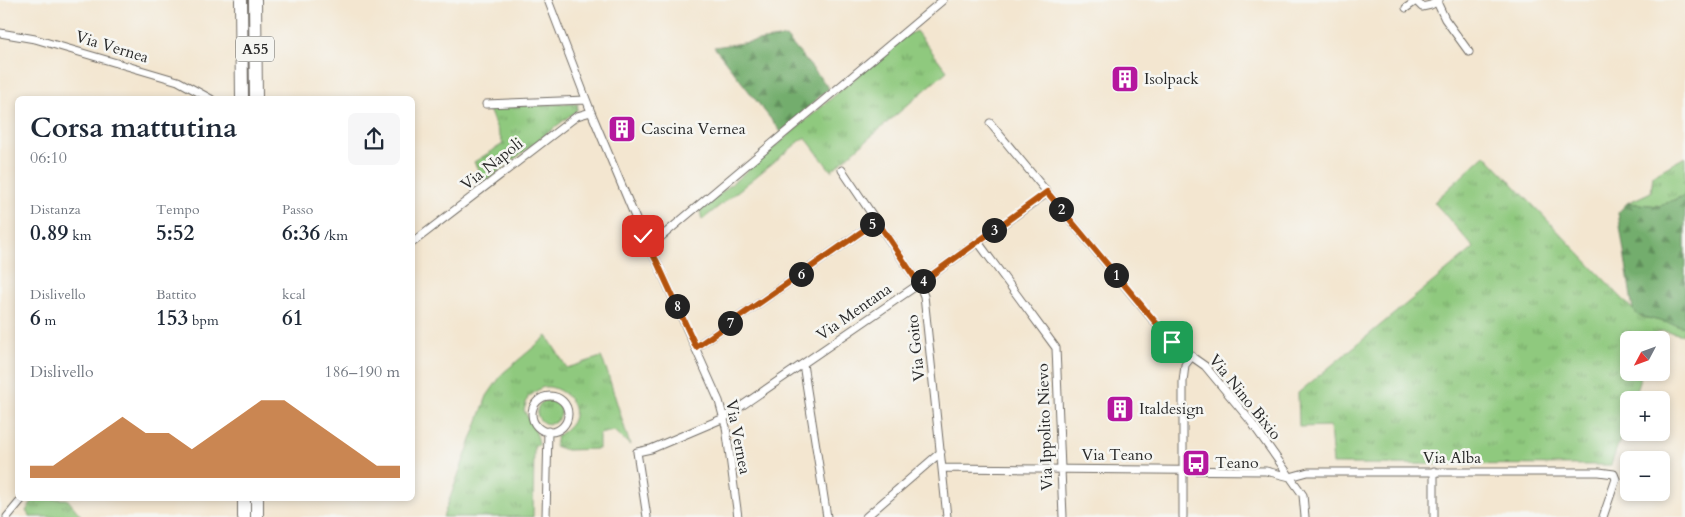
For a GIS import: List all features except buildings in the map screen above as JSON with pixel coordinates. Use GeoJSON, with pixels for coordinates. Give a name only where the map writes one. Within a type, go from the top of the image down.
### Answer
{"type":"FeatureCollection","features":[{"type":"Feature","properties":{"kind":"highway","name":"A55"},"geometry":{"type":"LineString","coordinates":[[241,0],[242,96]]}},
{"type":"Feature","properties":{"kind":"highway","name":"A55"},"geometry":{"type":"LineString","coordinates":[[255,0],[256,96]]}},
{"type":"Feature","properties":{"kind":"highway"},"geometry":{"type":"LineString","coordinates":[[244,501],[244,517]]}},
{"type":"Feature","properties":{"kind":"highway"},"geometry":{"type":"LineString","coordinates":[[257,501],[257,517]]}},
{"type":"Feature","properties":{"kind":"street","name":"Via Vernea"},"geometry":{"type":"LineString","coordinates":[[548,0],[591,112],[649,247],[719,401],[724,418],[738,517]]}},
{"type":"Feature","properties":{"kind":"street"},"geometry":{"type":"LineString","coordinates":[[649,247],[943,0]]}},
{"type":"Feature","properties":{"kind":"street"},"geometry":{"type":"LineString","coordinates":[[1406,8],[1416,1],[1422,7],[1438,1],[1445,19],[1469,52]]}},
{"type":"Feature","properties":{"kind":"street","name":"Via Vernea"},"geometry":{"type":"LineString","coordinates":[[0,33],[35,39],[178,81],[206,96]]}},
{"type":"Feature","properties":{"kind":"street"},"geometry":{"type":"LineString","coordinates":[[486,104],[586,100]]}},
{"type":"Feature","properties":{"kind":"street","name":"Via Napoli"},"geometry":{"type":"LineString","coordinates":[[415,241],[577,116],[591,112]]}},
{"type":"Feature","properties":{"kind":"street","name":"Via Nino Bixio"},"geometry":{"type":"LineString","coordinates":[[990,123],[1172,342],[1205,366],[1249,419],[1303,495],[1305,517]]}},
{"type":"Feature","properties":{"kind":"street","name":"Via Goito"},"geometry":{"type":"LineString","coordinates":[[842,170],[919,284],[924,296],[946,517]]}},
{"type":"Feature","properties":{"kind":"street","name":"Via Mentana"},"geometry":{"type":"LineString","coordinates":[[647,517],[637,452],[651,449],[724,418],[919,284],[1047,192]]}},
{"type":"Feature","properties":{"kind":"street"},"geometry":{"type":"LineString","coordinates":[[696,347],[877,221]]}},
{"type":"Feature","properties":{"kind":"street","name":"Via Ippolito Nievo"},"geometry":{"type":"LineString","coordinates":[[978,242],[1056,348],[1062,517]]}},
{"type":"Feature","properties":{"kind":"street"},"geometry":{"type":"LineString","coordinates":[[1183,517],[1183,370],[1192,356]]}},
{"type":"Feature","properties":{"kind":"street"},"geometry":{"type":"LineString","coordinates":[[802,364],[827,517]]}},
{"type":"Feature","properties":{"kind":"street"},"geometry":{"type":"LineString","coordinates":[[544,397],[554,397],[564,403],[568,417],[558,430],[548,432],[534,422],[533,410],[539,400],[544,397]]}},
{"type":"Feature","properties":{"kind":"street"},"geometry":{"type":"LineString","coordinates":[[546,517],[548,432]]}},
{"type":"Feature","properties":{"kind":"street"},"geometry":{"type":"LineString","coordinates":[[866,517],[941,452]]}},
{"type":"Feature","properties":{"kind":"street","name":"Via Teano"},"geometry":{"type":"LineString","coordinates":[[942,468],[1184,469],[1266,471],[1290,476]]}},
{"type":"Feature","properties":{"kind":"street"},"geometry":{"type":"LineString","coordinates":[[1434,471],[1434,517]]}},
{"type":"Feature","properties":{"kind":"street","name":"Via Alba"},"geometry":{"type":"LineString","coordinates":[[1290,476],[1308,472],[1434,471],[1599,472],[1614,474],[1616,479],[1603,517]]}},
{"type":"Feature","properties":{"kind":"street"},"geometry":{"type":"LineString","coordinates":[[7,517],[20,501]]}},
{"type":"Feature","properties":{"kind":"green space"},"geometry":{"type":"Polygon","coordinates":[[[916,31],[947,71],[831,171],[805,137],[702,220],[700,211],[903,37],[916,31]]]}},
{"type":"Feature","properties":{"kind":"green space"},"geometry":{"type":"Polygon","coordinates":[[[786,37],[829,88],[781,132],[714,47],[786,37]]]}},
{"type":"Feature","properties":{"kind":"green space"},"geometry":{"type":"Polygon","coordinates":[[[578,104],[577,110],[485,182],[474,162],[503,144],[488,107],[578,104]]]}},
{"type":"Feature","properties":{"kind":"green space"},"geometry":{"type":"Polygon","coordinates":[[[1485,155],[1639,316],[1685,327],[1685,335],[1670,331],[1620,331],[1620,381],[1639,381],[1636,391],[1620,391],[1620,439],[1611,465],[1333,464],[1330,426],[1299,427],[1298,393],[1474,248],[1434,202],[1485,155]]]}},
{"type":"Feature","properties":{"kind":"green space"},"geometry":{"type":"Polygon","coordinates":[[[1685,157],[1685,195],[1660,206],[1627,203],[1651,192],[1653,175],[1685,157]]]}},
{"type":"Feature","properties":{"kind":"green space"},"geometry":{"type":"Polygon","coordinates":[[[1685,195],[1685,327],[1639,316],[1633,310],[1618,213],[1627,203],[1660,206],[1685,195]]]}},
{"type":"Feature","properties":{"kind":"green space"},"geometry":{"type":"Polygon","coordinates":[[[547,336],[567,368],[601,357],[630,445],[614,431],[599,434],[599,449],[566,450],[555,446],[557,436],[568,428],[572,422],[574,410],[570,400],[561,391],[544,387],[528,397],[524,410],[535,431],[539,445],[534,446],[533,517],[443,517],[487,396],[503,373],[547,336]]]}},
{"type":"Feature","properties":{"kind":"green space"},"geometry":{"type":"Polygon","coordinates":[[[549,400],[554,401],[560,407],[560,417],[554,423],[549,424],[544,423],[538,417],[537,412],[538,407],[544,401],[549,400]]]}},
{"type":"Feature","properties":{"kind":"green space"},"geometry":{"type":"Polygon","coordinates":[[[33,501],[69,501],[82,517],[30,517],[26,511],[33,501]]]}},
{"type":"Feature","properties":{"kind":"place","name":"Isolpack"},"geometry":{"type":"Point","coordinates":[1125,79]}},
{"type":"Feature","properties":{"kind":"place","name":"Cascina Vernea"},"geometry":{"type":"Point","coordinates":[622,129]}},
{"type":"Feature","properties":{"kind":"place","name":"Italdesign"},"geometry":{"type":"Point","coordinates":[1120,409]}},
{"type":"Feature","properties":{"kind":"place","name":"Teano"},"geometry":{"type":"Point","coordinates":[1196,463]}},
{"type":"Feature","properties":{"kind":"route"},"geometry":{"type":"LineString","coordinates":[[643,236],[696,347],[877,221],[919,284],[1047,192],[1172,342]]}}]}
